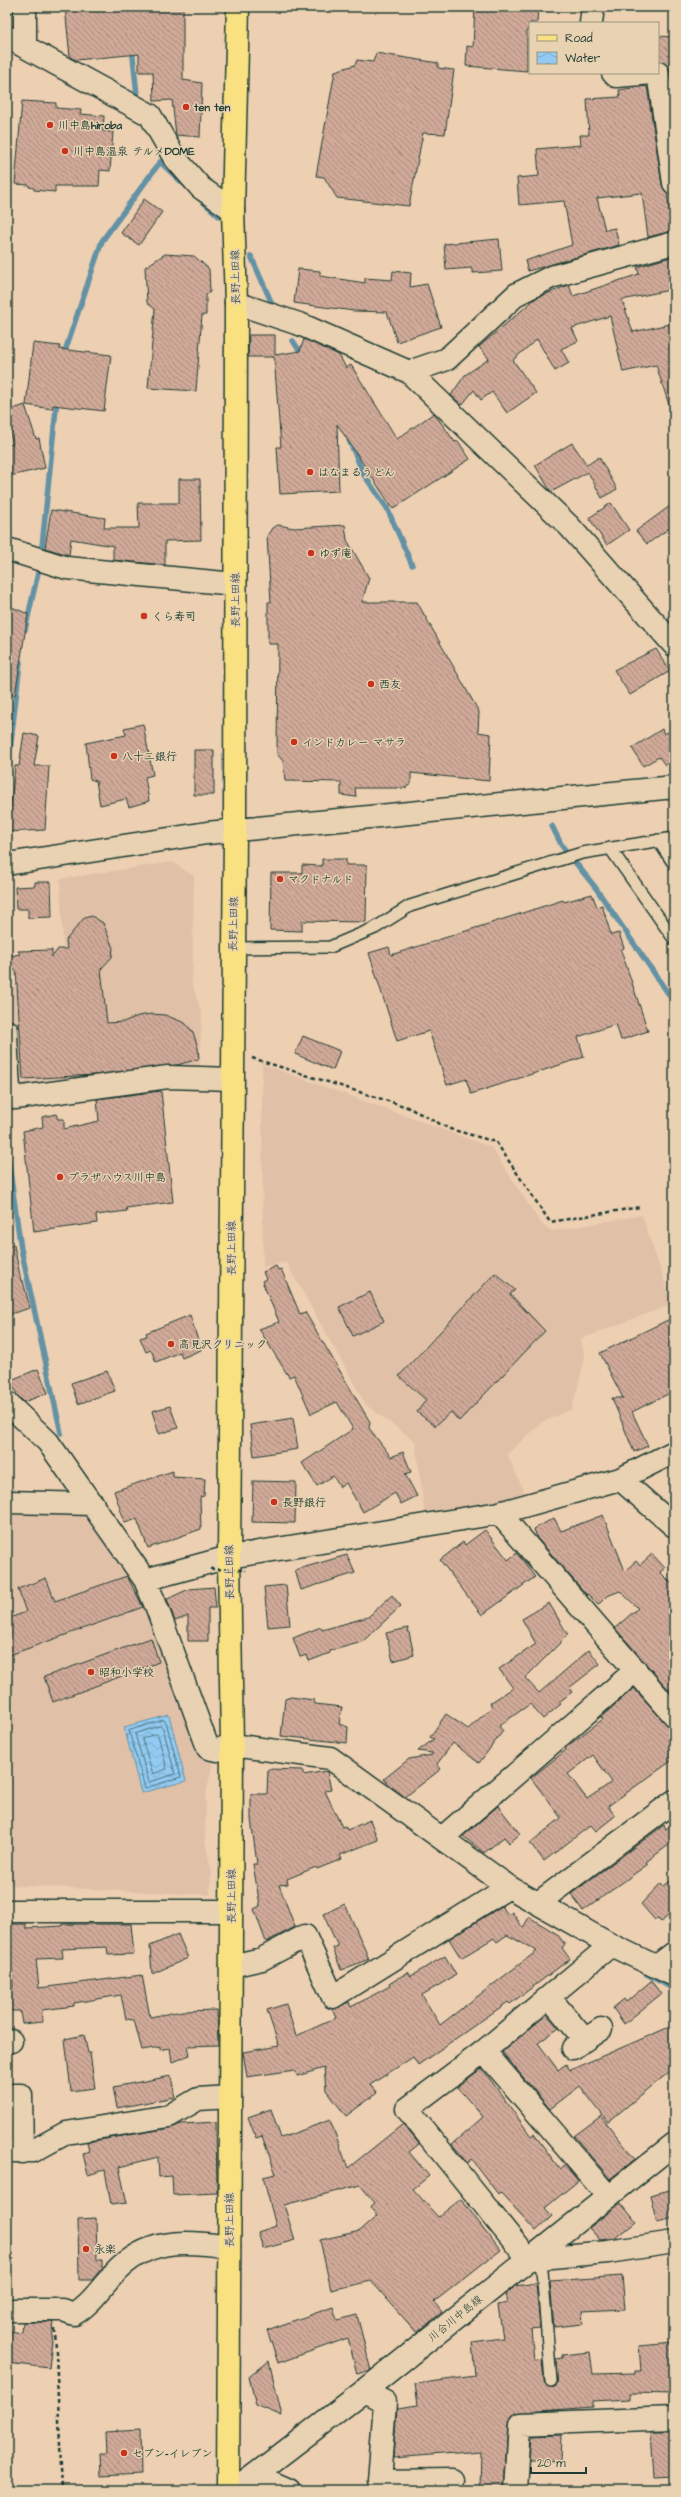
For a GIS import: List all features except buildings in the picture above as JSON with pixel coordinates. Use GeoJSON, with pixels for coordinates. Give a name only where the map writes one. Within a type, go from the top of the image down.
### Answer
{"type":"FeatureCollection","features":[{"type":"Feature","properties":{"kind":"main road","name":"長野上田線"},"geometry":{"type":"LineString","coordinates":[[228,2490],[230,1911],[232,1745],[237,1564],[232,1051],[235,831],[236,303],[233,210],[238,7]]}},
{"type":"Feature","properties":{"kind":"street"},"geometry":{"type":"LineString","coordinates":[[25,7],[16,42],[150,115],[174,157],[201,188],[233,210]]}},
{"type":"Feature","properties":{"kind":"street"},"geometry":{"type":"LineString","coordinates":[[591,22],[593,7]]}},
{"type":"Feature","properties":{"kind":"street"},"geometry":{"type":"LineString","coordinates":[[659,73],[674,71]]}},
{"type":"Feature","properties":{"kind":"street"},"geometry":{"type":"LineString","coordinates":[[614,74],[616,76],[641,74]]}},
{"type":"Feature","properties":{"kind":"street"},"geometry":{"type":"LineString","coordinates":[[658,74],[674,183]]}},
{"type":"Feature","properties":{"kind":"street"},"geometry":{"type":"LineString","coordinates":[[409,372],[447,359],[517,294],[551,277],[674,244]]}},
{"type":"Feature","properties":{"kind":"street"},"geometry":{"type":"LineString","coordinates":[[236,303],[302,325],[409,372],[569,526],[674,644]]}},
{"type":"Feature","properties":{"kind":"street"},"geometry":{"type":"LineString","coordinates":[[7,549],[67,568],[235,584]]}},
{"type":"Feature","properties":{"kind":"street"},"geometry":{"type":"LineString","coordinates":[[7,864],[235,831],[674,787]]}},
{"type":"Feature","properties":{"kind":"street"},"geometry":{"type":"LineString","coordinates":[[11,1098],[168,1077],[232,1079]]}},
{"type":"Feature","properties":{"kind":"street"},"geometry":{"type":"LineString","coordinates":[[7,1403],[48,1442],[145,1580],[158,1608],[208,1748],[217,1750],[232,1745],[330,1758],[509,1887],[611,1945],[665,1971],[674,1953]]}},
{"type":"Feature","properties":{"kind":"street"},"geometry":{"type":"LineString","coordinates":[[145,1580],[237,1564],[499,1513],[620,1479],[674,1452]]}},
{"type":"Feature","properties":{"kind":"street"},"geometry":{"type":"LineString","coordinates":[[620,1479],[674,1526]]}},
{"type":"Feature","properties":{"kind":"street"},"geometry":{"type":"LineString","coordinates":[[7,1502],[93,1504]]}},
{"type":"Feature","properties":{"kind":"street"},"geometry":{"type":"LineString","coordinates":[[499,1513],[674,1715]]}},
{"type":"Feature","properties":{"kind":"street"},"geometry":{"type":"LineString","coordinates":[[442,1838],[636,1670]]}},
{"type":"Feature","properties":{"kind":"street"},"geometry":{"type":"LineString","coordinates":[[538,1903],[674,1801]]}},
{"type":"Feature","properties":{"kind":"street"},"geometry":{"type":"LineString","coordinates":[[231,1966],[262,1959],[306,1936],[333,1997],[509,1887]]}},
{"type":"Feature","properties":{"kind":"street"},"geometry":{"type":"LineString","coordinates":[[7,1911],[230,1911]]}},
{"type":"Feature","properties":{"kind":"street"},"geometry":{"type":"LineString","coordinates":[[611,1945],[484,2051],[407,2109],[534,2259],[608,2252],[674,2242]]}},
{"type":"Feature","properties":{"kind":"street"},"geometry":{"type":"LineString","coordinates":[[549,1997],[586,2039]]}},
{"type":"Feature","properties":{"kind":"street"},"geometry":{"type":"LineString","coordinates":[[484,2051],[607,2195]]}},
{"type":"Feature","properties":{"kind":"street"},"geometry":{"type":"LineString","coordinates":[[7,2094],[21,2095],[14,2151],[34,2151],[66,2133],[170,2116],[198,2099],[230,2096]]}},
{"type":"Feature","properties":{"kind":"street","name":"川合川中島線"},"geometry":{"type":"LineString","coordinates":[[235,2490],[534,2259],[607,2195],[674,2144]]}},
{"type":"Feature","properties":{"kind":"street"},"geometry":{"type":"LineString","coordinates":[[7,2310],[63,2310],[74,2314],[85,2308],[115,2273],[137,2253],[161,2244],[202,2243],[229,2247]]}},
{"type":"Feature","properties":{"kind":"street"},"geometry":{"type":"LineString","coordinates":[[364,2391],[386,2402],[379,2481],[452,2480]]}},
{"type":"Feature","properties":{"kind":"street"},"geometry":{"type":"LineString","coordinates":[[516,2490],[520,2424],[674,2418]]}},
{"type":"Feature","properties":{"kind":"street"},"geometry":{"type":"LineString","coordinates":[[255,2475],[289,2490]]}},
{"type":"Feature","properties":{"kind":"lane"},"geometry":{"type":"LineString","coordinates":[[233,948],[330,947],[375,928],[410,906],[582,853],[674,838]]}},
{"type":"Feature","properties":{"kind":"lane"},"geometry":{"type":"LineString","coordinates":[[658,840],[674,864]]}},
{"type":"Feature","properties":{"kind":"lane"},"geometry":{"type":"LineString","coordinates":[[610,848],[674,939]]}},
{"type":"Feature","properties":{"kind":"lane"},"geometry":{"type":"LineString","coordinates":[[7,1027],[11,1027],[11,1098]]}},
{"type":"Feature","properties":{"kind":"lane"},"geometry":{"type":"LineString","coordinates":[[534,2259],[551,2381]]}},
{"type":"Feature","properties":{"kind":"path"},"geometry":{"type":"LineString","coordinates":[[232,1051],[407,1107],[450,1129],[496,1142],[550,1222],[640,1207]]}},
{"type":"Feature","properties":{"kind":"path"},"geometry":{"type":"LineString","coordinates":[[210,1568],[237,1564]]}},
{"type":"Feature","properties":{"kind":"path"},"geometry":{"type":"LineString","coordinates":[[62,2490],[55,2327],[63,2310]]}},
{"type":"Feature","properties":{"kind":"shaded area"},"geometry":{"type":"Polygon","coordinates":[[[172,862],[194,876],[192,984],[202,1014],[199,1072],[19,1091],[11,987],[65,984],[60,879],[172,862]]]}},
{"type":"Feature","properties":{"kind":"shaded area"},"geometry":{"type":"Polygon","coordinates":[[[262,1064],[491,1147],[542,1225],[553,1231],[642,1215],[672,1304],[581,1339],[585,1358],[572,1409],[541,1423],[507,1454],[526,1495],[425,1515],[415,1441],[366,1405],[286,1262],[263,1267],[262,1064]]]}},
{"type":"Feature","properties":{"kind":"shaded area","name":"昭和小学校"},"geometry":{"type":"Polygon","coordinates":[[[7,1507],[88,1509],[145,1592],[214,1755],[206,1795],[205,1840],[211,1870],[210,1895],[7,1885],[7,1507]]]}},
{"type":"Feature","properties":{"kind":"water"},"geometry":{"type":"Polygon","coordinates":[[[169,1715],[186,1781],[141,1793],[124,1727],[169,1715]]]}},
{"type":"Feature","properties":{"kind":"waterway"},"geometry":{"type":"LineString","coordinates":[[132,47],[137,95]]}},
{"type":"Feature","properties":{"kind":"waterway"},"geometry":{"type":"LineString","coordinates":[[63,357],[102,241],[160,162],[186,186]]}},
{"type":"Feature","properties":{"kind":"waterway"},"geometry":{"type":"LineString","coordinates":[[201,200],[219,216]]}},
{"type":"Feature","properties":{"kind":"waterway"},"geometry":{"type":"LineString","coordinates":[[251,256],[273,306]]}},
{"type":"Feature","properties":{"kind":"waterway"},"geometry":{"type":"LineString","coordinates":[[293,341],[304,357]]}},
{"type":"Feature","properties":{"kind":"waterway"},"geometry":{"type":"LineString","coordinates":[[41,556],[57,399]]}},
{"type":"Feature","properties":{"kind":"waterway"},"geometry":{"type":"LineString","coordinates":[[349,440],[364,475],[387,508],[412,565]]}},
{"type":"Feature","properties":{"kind":"waterway"},"geometry":{"type":"LineString","coordinates":[[25,630],[40,564]]}},
{"type":"Feature","properties":{"kind":"waterway"},"geometry":{"type":"LineString","coordinates":[[7,777],[20,662]]}},
{"type":"Feature","properties":{"kind":"waterway"},"geometry":{"type":"LineString","coordinates":[[552,826],[562,846],[595,887],[674,1002]]}},
{"type":"Feature","properties":{"kind":"waterway"},"geometry":{"type":"LineString","coordinates":[[7,1150],[21,1249],[61,1433]]}},
{"type":"Feature","properties":{"kind":"waterway"},"geometry":{"type":"LineString","coordinates":[[645,1973],[674,1989]]}},
{"type":"Feature","properties":{"kind":"place","name":"ten ten"},"geometry":{"type":"Point","coordinates":[186,107]}},
{"type":"Feature","properties":{"kind":"place","name":"川中島hiroba"},"geometry":{"type":"Point","coordinates":[50,125]}},
{"type":"Feature","properties":{"kind":"place","name":"川中島温泉 テルメDOME"},"geometry":{"type":"Point","coordinates":[65,151]}},
{"type":"Feature","properties":{"kind":"place","name":"はなまるうどん"},"geometry":{"type":"Point","coordinates":[310,472]}},
{"type":"Feature","properties":{"kind":"place","name":"ゆず庵"},"geometry":{"type":"Point","coordinates":[311,553]}},
{"type":"Feature","properties":{"kind":"place","name":"くら寿司"},"geometry":{"type":"Point","coordinates":[144,616]}},
{"type":"Feature","properties":{"kind":"place","name":"西友"},"geometry":{"type":"Point","coordinates":[371,684]}},
{"type":"Feature","properties":{"kind":"place","name":"インドカレー マサラ"},"geometry":{"type":"Point","coordinates":[294,742]}},
{"type":"Feature","properties":{"kind":"place","name":"八十二銀行"},"geometry":{"type":"Point","coordinates":[114,756]}},
{"type":"Feature","properties":{"kind":"place","name":"マクドナルド"},"geometry":{"type":"Point","coordinates":[280,879]}},
{"type":"Feature","properties":{"kind":"place","name":"プラザハウス川中島"},"geometry":{"type":"Point","coordinates":[60,1177]}},
{"type":"Feature","properties":{"kind":"place","name":"高見沢クリニック"},"geometry":{"type":"Point","coordinates":[171,1344]}},
{"type":"Feature","properties":{"kind":"place","name":"長野銀行"},"geometry":{"type":"Point","coordinates":[274,1502]}},
{"type":"Feature","properties":{"kind":"place","name":"昭和小学校"},"geometry":{"type":"Point","coordinates":[91,1672]}},
{"type":"Feature","properties":{"kind":"place","name":"永楽"},"geometry":{"type":"Point","coordinates":[86,2249]}},
{"type":"Feature","properties":{"kind":"place","name":"セブン-イレブン"},"geometry":{"type":"Point","coordinates":[124,2453]}}]}
